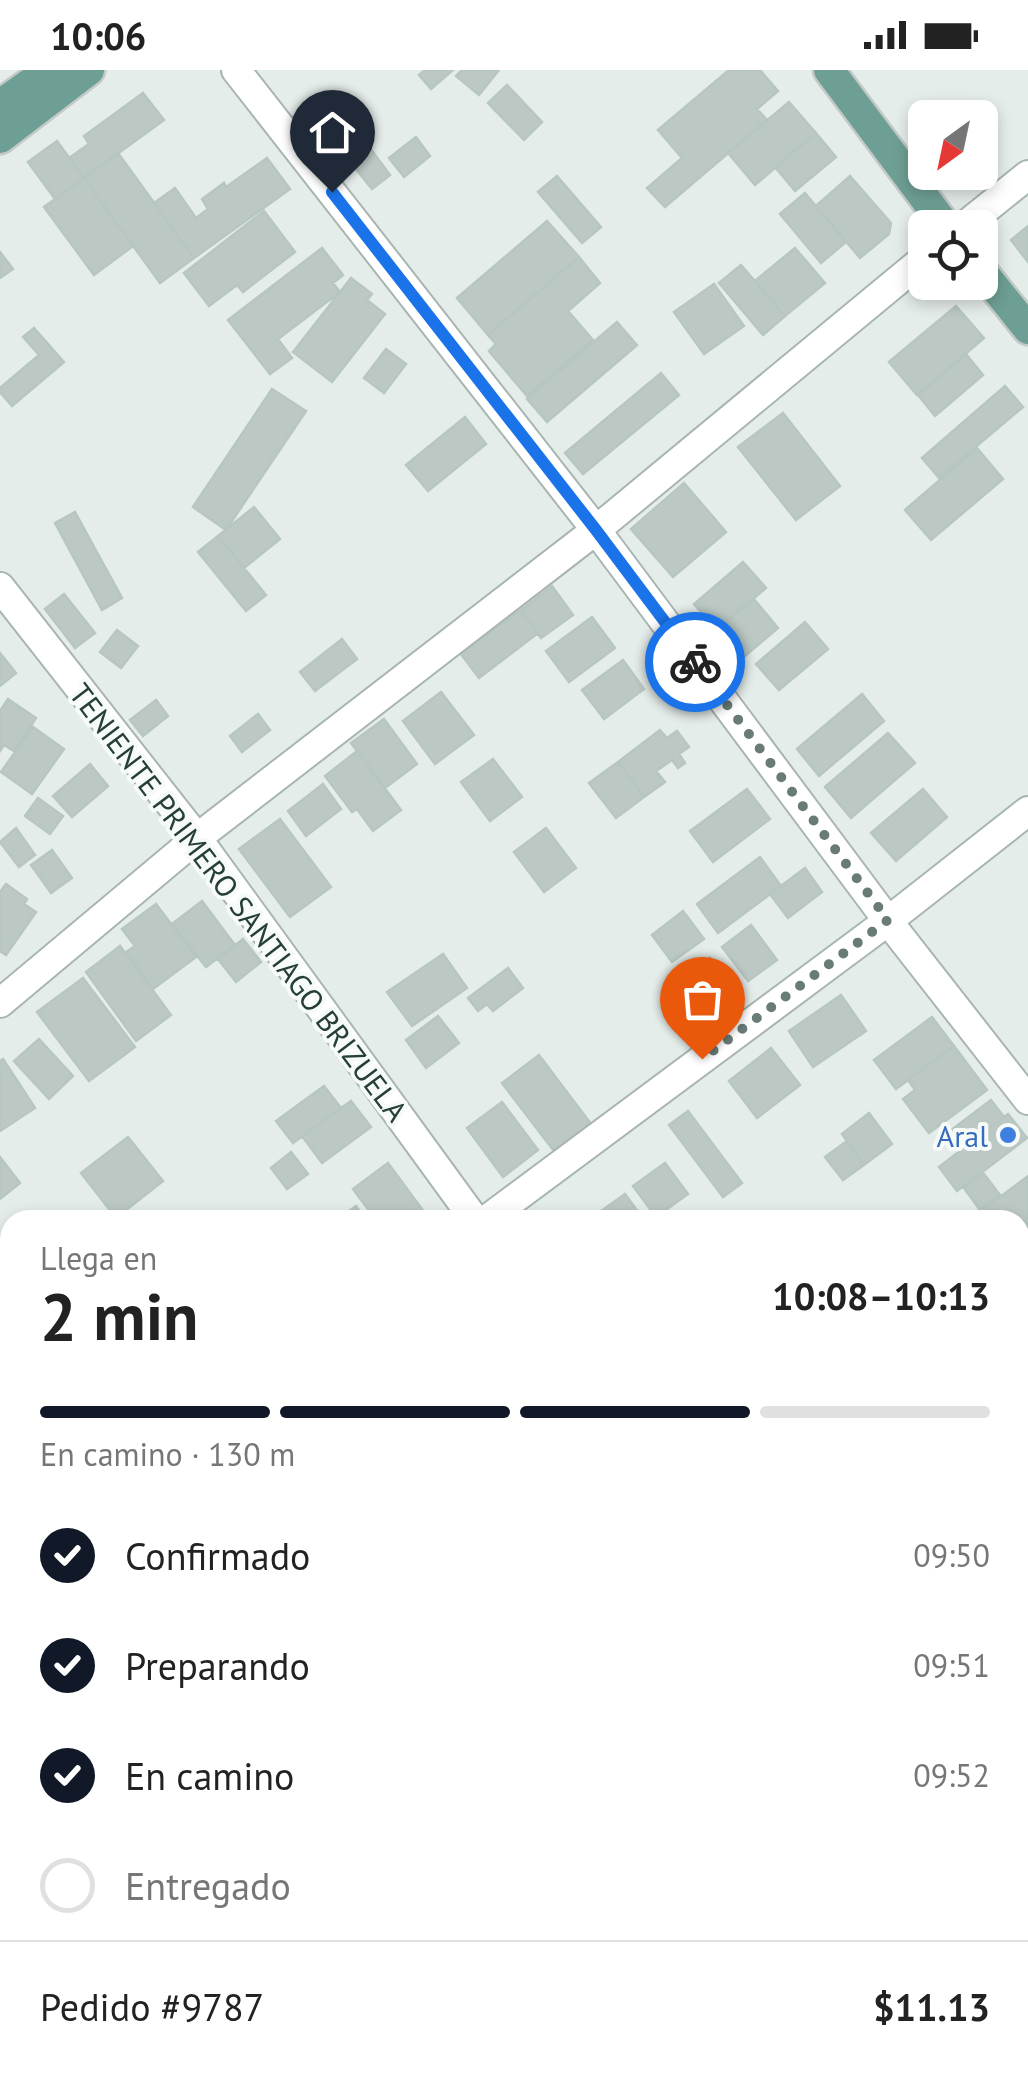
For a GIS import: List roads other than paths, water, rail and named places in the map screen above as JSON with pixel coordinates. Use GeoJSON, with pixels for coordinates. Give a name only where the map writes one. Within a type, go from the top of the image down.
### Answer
{"type":"FeatureCollection","features":[{"type":"Feature","properties":{"kind":"main road"},"geometry":{"type":"LineString","coordinates":[[0,105],[49,70]]}},
{"type":"Feature","properties":{"kind":"main road"},"geometry":{"type":"LineString","coordinates":[[0,138],[89,70]]}},
{"type":"Feature","properties":{"kind":"main road"},"geometry":{"type":"LineString","coordinates":[[829,70],[934,210]]}},
{"type":"Feature","properties":{"kind":"main road"},"geometry":{"type":"LineString","coordinates":[[998,292],[1028,329]]}},
{"type":"Feature","properties":{"kind":"street"},"geometry":{"type":"LineString","coordinates":[[236,70],[596,530],[1028,1100]]}},
{"type":"Feature","properties":{"kind":"street"},"geometry":{"type":"LineString","coordinates":[[984,210],[1028,174]]}},
{"type":"Feature","properties":{"kind":"street"},"geometry":{"type":"LineString","coordinates":[[0,1003],[197,838],[596,530],[908,272]]}},
{"type":"Feature","properties":{"kind":"street","name":"TENIENTE PRIMERO SANTIAGO BRIZUELA"},"geometry":{"type":"LineString","coordinates":[[0,587],[197,838],[468,1210]]}},
{"type":"Feature","properties":{"kind":"street"},"geometry":{"type":"LineString","coordinates":[[499,1210],[1028,811]]}},
{"type":"Feature","properties":{"kind":"place","name":"Aral"},"geometry":{"type":"Point","coordinates":[1008,1135]}}]}
